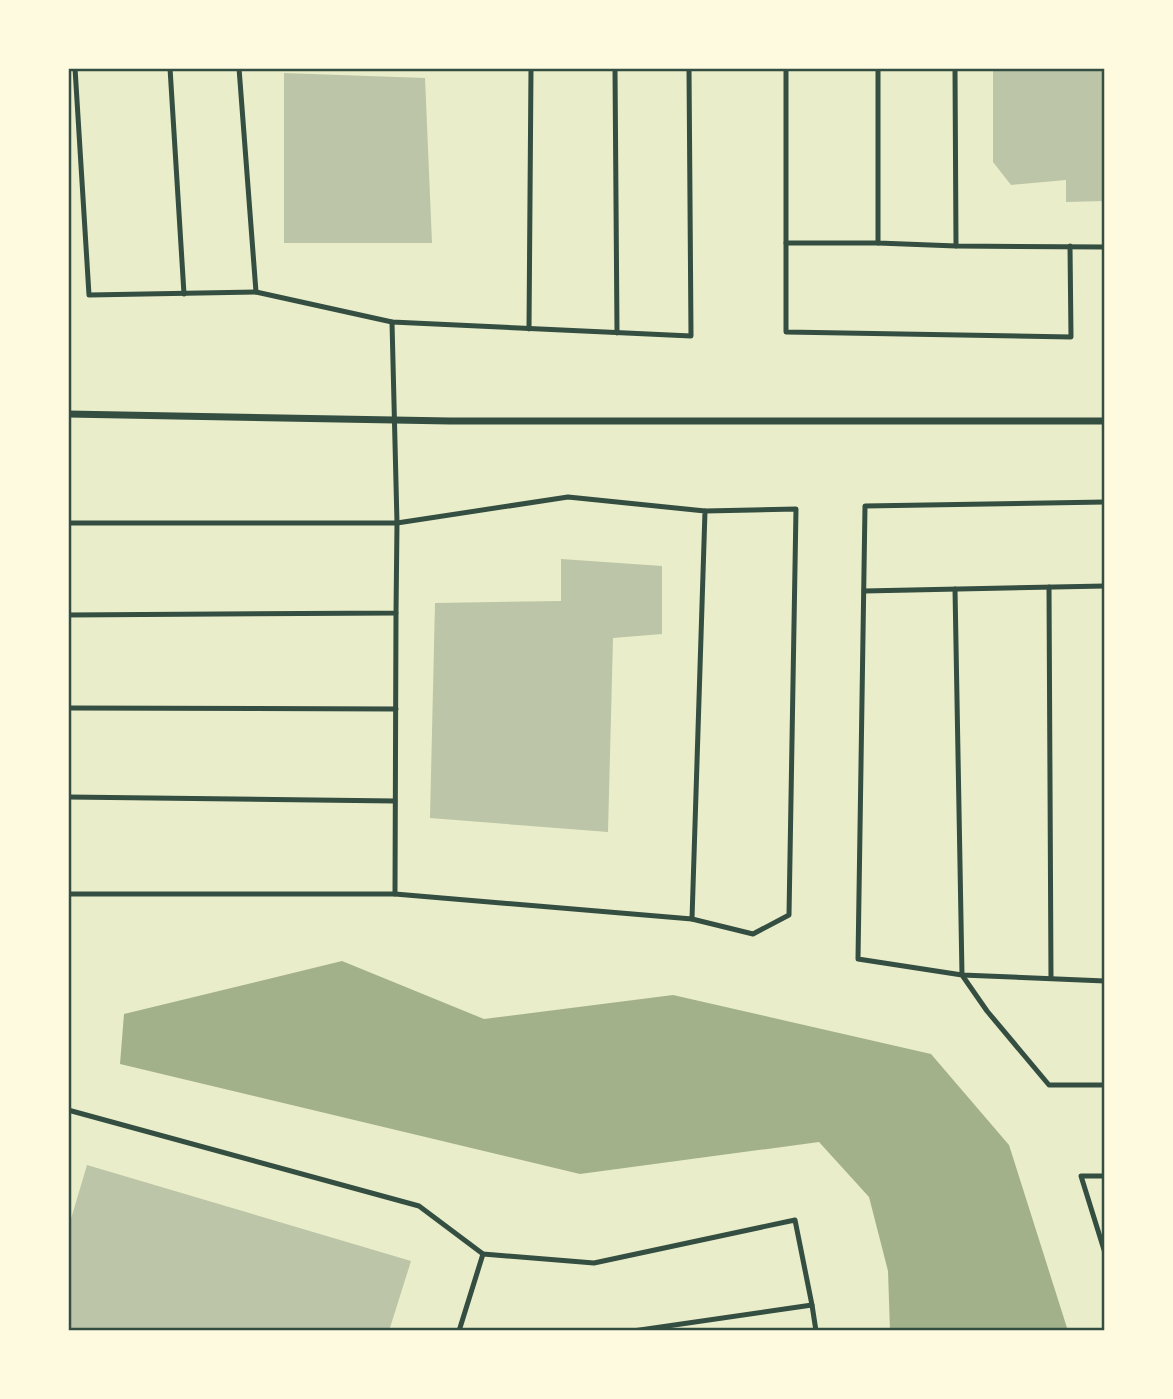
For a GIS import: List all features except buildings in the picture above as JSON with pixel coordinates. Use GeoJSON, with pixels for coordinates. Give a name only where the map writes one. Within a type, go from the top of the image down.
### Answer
{"type":"FeatureCollection","features":[{"type":"Feature","properties":{"kind":"street"},"geometry":{"type":"LineString","coordinates":[[68,414],[394,420],[1105,421]]}},
{"type":"Feature","properties":{"kind":"lane"},"geometry":{"type":"LineString","coordinates":[[75,68],[89,295],[256,292],[392,323],[691,337],[690,68]]}},
{"type":"Feature","properties":{"kind":"lane"},"geometry":{"type":"LineString","coordinates":[[170,68],[184,294]]}},
{"type":"Feature","properties":{"kind":"lane"},"geometry":{"type":"LineString","coordinates":[[239,68],[256,292]]}},
{"type":"Feature","properties":{"kind":"lane"},"geometry":{"type":"LineString","coordinates":[[529,329],[531,68]]}},
{"type":"Feature","properties":{"kind":"lane"},"geometry":{"type":"LineString","coordinates":[[615,68],[617,333]]}},
{"type":"Feature","properties":{"kind":"lane"},"geometry":{"type":"LineString","coordinates":[[786,68],[786,332],[1071,337],[1070,246]]}},
{"type":"Feature","properties":{"kind":"lane"},"geometry":{"type":"LineString","coordinates":[[878,68],[878,243]]}},
{"type":"Feature","properties":{"kind":"lane"},"geometry":{"type":"LineString","coordinates":[[955,68],[956,246]]}},
{"type":"Feature","properties":{"kind":"lane"},"geometry":{"type":"LineString","coordinates":[[786,243],[1105,247]]}},
{"type":"Feature","properties":{"kind":"lane"},"geometry":{"type":"LineString","coordinates":[[392,323],[397,523],[395,894]]}},
{"type":"Feature","properties":{"kind":"lane"},"geometry":{"type":"LineString","coordinates":[[68,523],[397,523],[568,497],[705,511],[796,509],[789,915],[752,934],[692,919],[395,894],[68,894]]}},
{"type":"Feature","properties":{"kind":"lane"},"geometry":{"type":"LineString","coordinates":[[1105,502],[865,506],[858,959],[962,975],[1105,981]]}},
{"type":"Feature","properties":{"kind":"lane"},"geometry":{"type":"LineString","coordinates":[[692,919],[705,511]]}},
{"type":"Feature","properties":{"kind":"lane"},"geometry":{"type":"LineString","coordinates":[[864,591],[1105,586]]}},
{"type":"Feature","properties":{"kind":"lane"},"geometry":{"type":"LineString","coordinates":[[1049,587],[1051,978]]}},
{"type":"Feature","properties":{"kind":"lane"},"geometry":{"type":"LineString","coordinates":[[955,589],[962,975],[987,1011],[1049,1084],[1105,1084]]}},
{"type":"Feature","properties":{"kind":"lane"},"geometry":{"type":"LineString","coordinates":[[68,615],[396,613]]}},
{"type":"Feature","properties":{"kind":"lane"},"geometry":{"type":"LineString","coordinates":[[68,708],[396,709]]}},
{"type":"Feature","properties":{"kind":"lane"},"geometry":{"type":"LineString","coordinates":[[68,797],[395,801]]}},
{"type":"Feature","properties":{"kind":"lane"},"geometry":{"type":"LineString","coordinates":[[68,1110],[419,1206],[483,1254],[594,1263],[794,1220],[816,1331]]}},
{"type":"Feature","properties":{"kind":"lane"},"geometry":{"type":"LineString","coordinates":[[1105,1176],[1081,1176],[1105,1252]]}},
{"type":"Feature","properties":{"kind":"lane"},"geometry":{"type":"LineString","coordinates":[[459,1331],[483,1254]]}},
{"type":"Feature","properties":{"kind":"lane"},"geometry":{"type":"LineString","coordinates":[[633,1331],[812,1305]]}},
{"type":"Feature","properties":{"kind":"shaded area"},"geometry":{"type":"Polygon","coordinates":[[[342,961],[484,1019],[673,995],[931,1054],[1009,1145],[1068,1331],[890,1331],[888,1271],[869,1197],[819,1142],[580,1174],[120,1064],[124,1014],[342,961]]]}}]}
